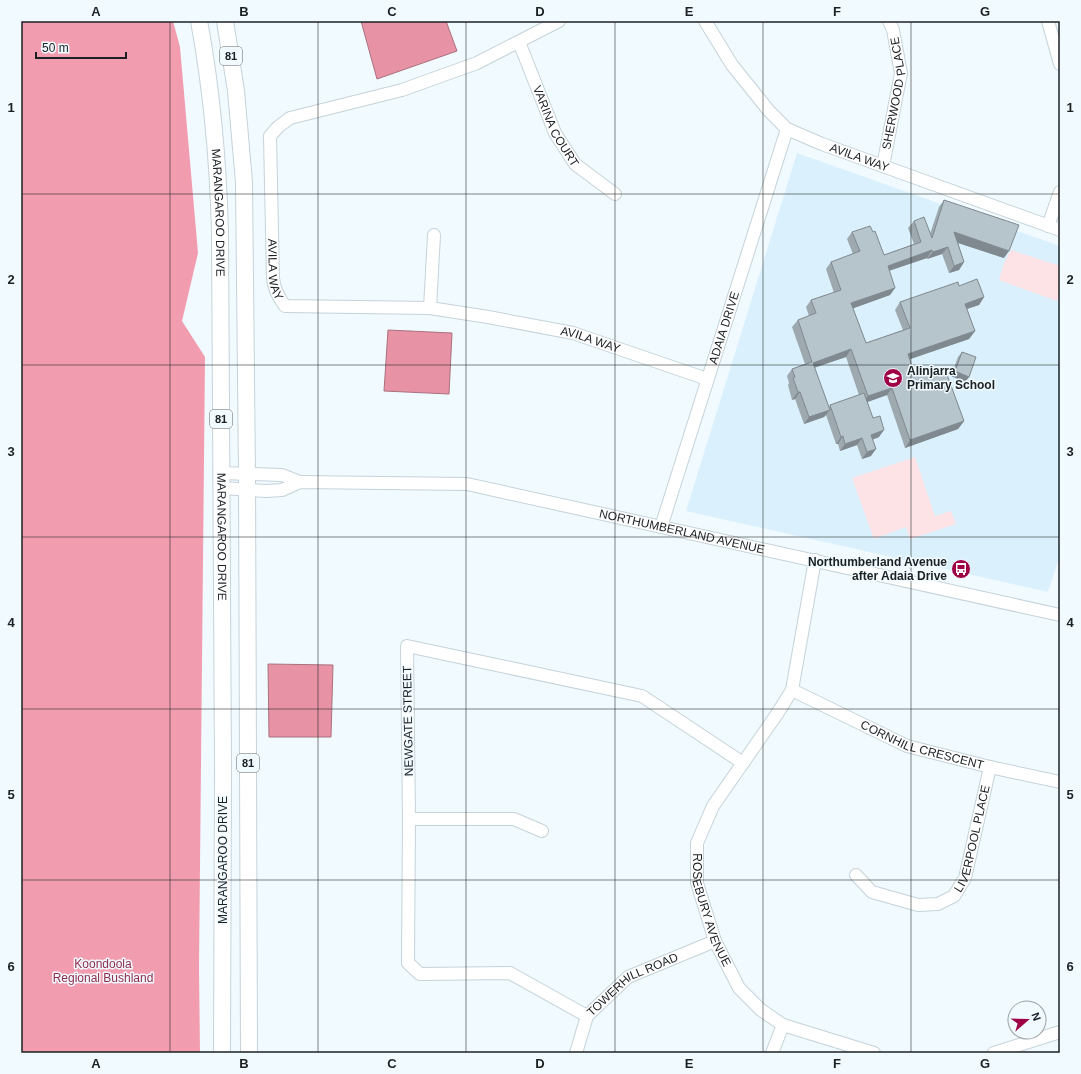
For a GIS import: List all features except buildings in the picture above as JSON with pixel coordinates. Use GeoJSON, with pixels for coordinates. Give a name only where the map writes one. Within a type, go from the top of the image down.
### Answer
{"type":"FeatureCollection","features":[{"type":"Feature","properties":{"kind":"main road","name":"MARANGAROO DRIVE"},"geometry":{"type":"LineString","coordinates":[[199,21],[208,67],[219,177],[221,283],[223,771],[222,1053]]}},
{"type":"Feature","properties":{"kind":"main road","name":"MARANGAROO DRIVE"},"geometry":{"type":"LineString","coordinates":[[225,21],[236,91],[244,182],[247,481],[249,1053]]}},
{"type":"Feature","properties":{"kind":"street","name":"AVILA WAY"},"geometry":{"type":"LineString","coordinates":[[559,21],[477,62],[402,90],[290,118],[278,127],[270,136],[274,285],[278,296],[285,306],[430,308],[573,333],[707,379]]}},
{"type":"Feature","properties":{"kind":"street","name":"AVILA WAY"},"geometry":{"type":"LineString","coordinates":[[705,21],[732,65],[769,111],[787,129],[817,142],[1060,230]]}},
{"type":"Feature","properties":{"kind":"street","name":"SHERWOOD PLACE"},"geometry":{"type":"LineString","coordinates":[[883,166],[901,73],[893,30],[889,21]]}},
{"type":"Feature","properties":{"kind":"street"},"geometry":{"type":"LineString","coordinates":[[1048,21],[1060,64]]}},
{"type":"Feature","properties":{"kind":"street","name":"VARINA COURT"},"geometry":{"type":"LineString","coordinates":[[519,42],[555,133],[575,164],[615,194]]}},
{"type":"Feature","properties":{"kind":"street","name":"ADAIA DRIVE"},"geometry":{"type":"LineString","coordinates":[[662,527],[707,379],[787,129]]}},
{"type":"Feature","properties":{"kind":"street"},"geometry":{"type":"LineString","coordinates":[[1048,226],[1060,192]]}},
{"type":"Feature","properties":{"kind":"street"},"geometry":{"type":"LineString","coordinates":[[430,308],[434,235]]}},
{"type":"Feature","properties":{"kind":"street","name":"NORTHUMBERLAND AVENUE"},"geometry":{"type":"LineString","coordinates":[[222,480],[247,481],[282,475],[300,482],[467,484],[1060,615]]}},
{"type":"Feature","properties":{"kind":"street","name":"ROSEBURY AVENUE"},"geometry":{"type":"LineString","coordinates":[[815,560],[792,690],[714,806],[697,843],[697,883],[715,941],[738,988],[761,1010],[783,1026],[874,1053]]}},
{"type":"Feature","properties":{"kind":"street","name":"NEWGATE STREET"},"geometry":{"type":"LineString","coordinates":[[587,1016],[510,973],[420,974],[408,963],[409,819],[407,646],[642,696],[743,763]]}},
{"type":"Feature","properties":{"kind":"street","name":"CORNHILL CRESCENT"},"geometry":{"type":"LineString","coordinates":[[792,690],[907,746],[990,767],[1060,782]]}},
{"type":"Feature","properties":{"kind":"street","name":"LIVERPOOL PLACE"},"geometry":{"type":"LineString","coordinates":[[856,875],[872,892],[918,905],[938,904],[954,896],[965,878],[990,767]]}},
{"type":"Feature","properties":{"kind":"street"},"geometry":{"type":"LineString","coordinates":[[409,819],[514,819],[542,831]]}},
{"type":"Feature","properties":{"kind":"street","name":"TOWERHILL ROAD"},"geometry":{"type":"LineString","coordinates":[[576,1053],[587,1016],[628,977],[715,941]]}},
{"type":"Feature","properties":{"kind":"street"},"geometry":{"type":"LineString","coordinates":[[772,1053],[783,1026]]}},
{"type":"Feature","properties":{"kind":"street"},"geometry":{"type":"LineString","coordinates":[[994,1053],[1060,1032]]}},
{"type":"Feature","properties":{"kind":"shaded area"},"geometry":{"type":"Polygon","coordinates":[[[361,21],[446,21],[457,51],[377,79],[361,21]]]}},
{"type":"Feature","properties":{"kind":"shaded area","name":"Alinjarra Primary School"},"geometry":{"type":"Polygon","coordinates":[[[797,153],[1060,246],[1060,555],[1048,592],[686,511],[797,153]]]}},
{"type":"Feature","properties":{"kind":"shaded area"},"geometry":{"type":"Polygon","coordinates":[[[1011,250],[1060,266],[1060,290],[1057,301],[999,280],[1004,263],[1011,250]]]}},
{"type":"Feature","properties":{"kind":"shaded area"},"geometry":{"type":"Polygon","coordinates":[[[388,330],[452,333],[449,394],[384,391],[388,330]]]}},
{"type":"Feature","properties":{"kind":"shaded area"},"geometry":{"type":"Polygon","coordinates":[[[915,457],[935,516],[951,511],[956,524],[910,539],[906,527],[874,539],[852,478],[915,457]]]}},
{"type":"Feature","properties":{"kind":"shaded area"},"geometry":{"type":"Polygon","coordinates":[[[268,664],[333,665],[331,737],[269,737],[268,664]]]}},
{"type":"Feature","properties":{"kind":"green space","name":"Koondoola Regional Bushland"},"geometry":{"type":"Polygon","coordinates":[[[21,21],[173,21],[180,47],[198,253],[182,321],[205,357],[199,968],[200,1053],[21,1053],[21,21]]]}},
{"type":"Feature","properties":{"kind":"place","name":"Alinjarra Primary School"},"geometry":{"type":"Point","coordinates":[893,378]}},
{"type":"Feature","properties":{"kind":"place","name":"Northumberland Avenue after Adaia Drive"},"geometry":{"type":"Point","coordinates":[961,569]}}]}
